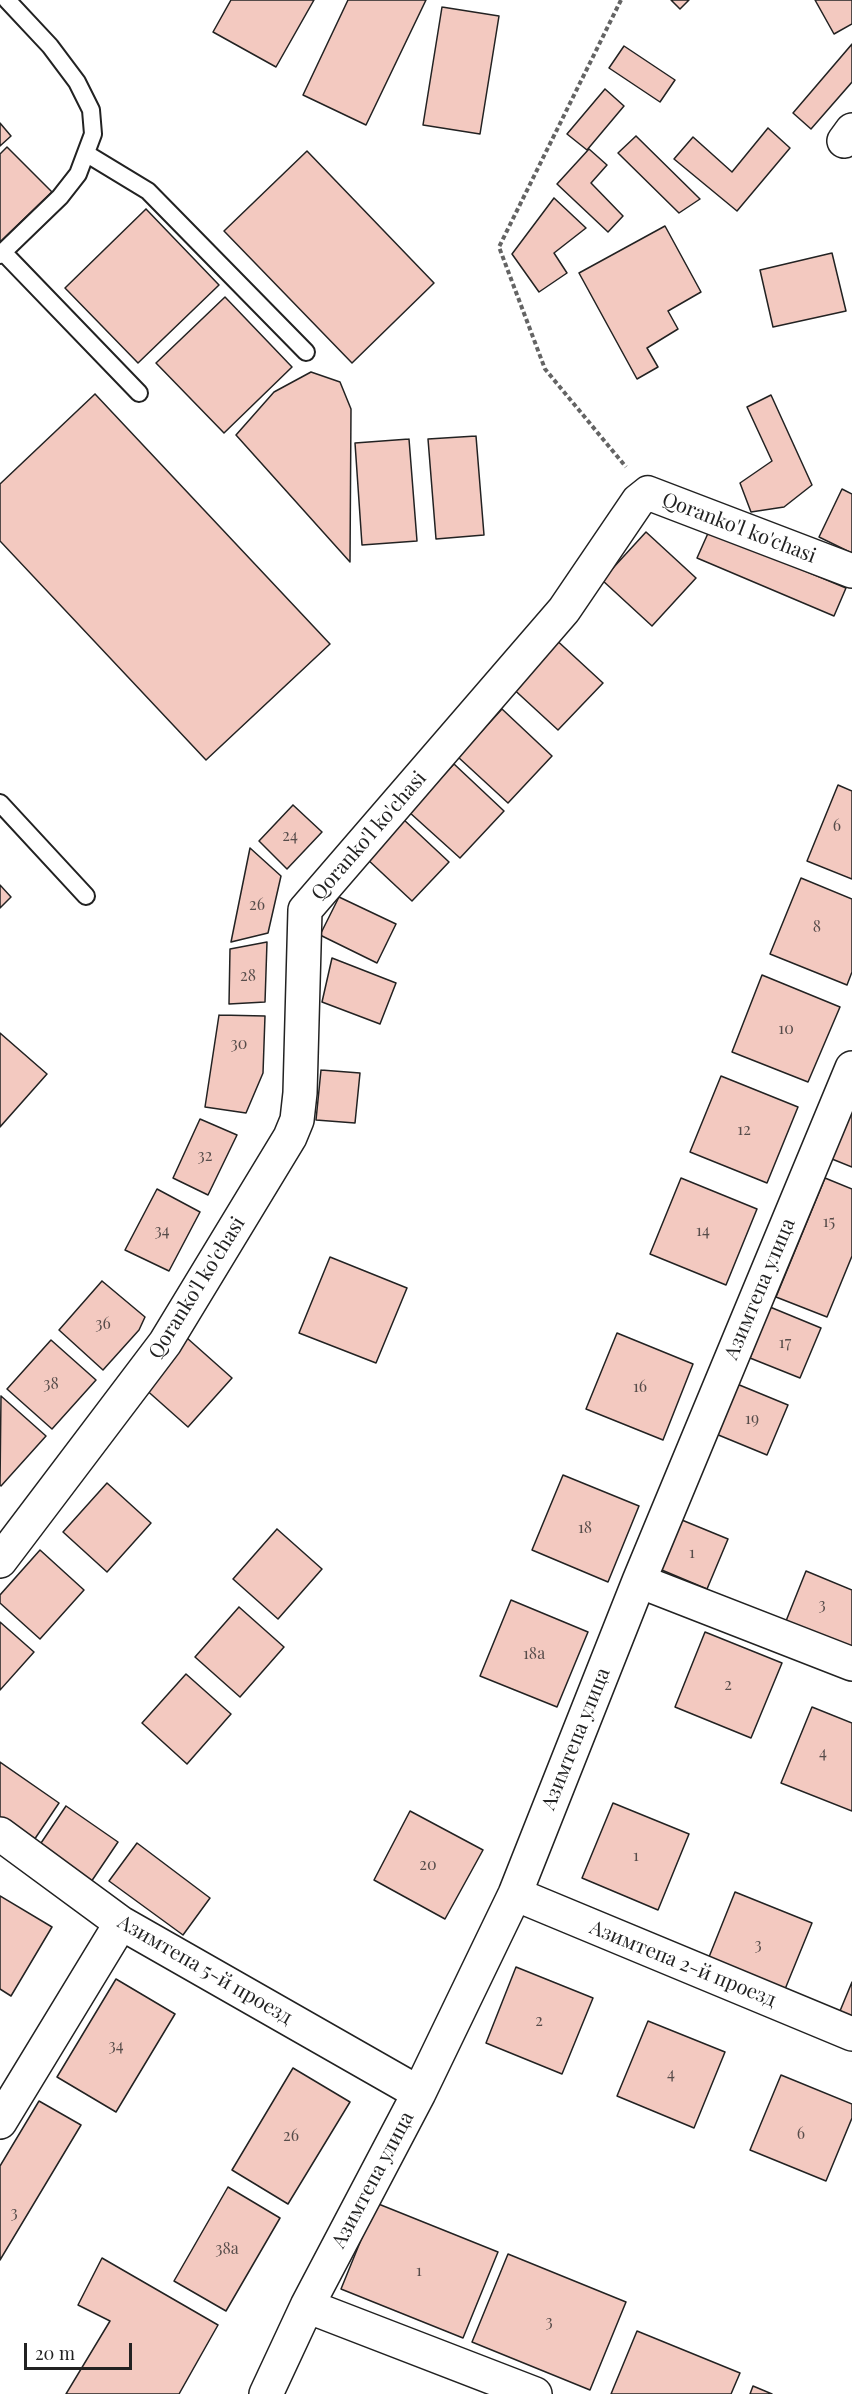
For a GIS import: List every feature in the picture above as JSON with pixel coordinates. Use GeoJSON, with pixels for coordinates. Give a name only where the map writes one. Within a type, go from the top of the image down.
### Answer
{"type":"FeatureCollection","features":[{"type":"Feature","properties":{"kind":"street","name":"Qoranko'l ko'chasi"},"geometry":{"type":"LineString","coordinates":[[0,1561],[165,1343],[290,1137],[297,1120],[300,1093],[305,910],[564,610],[638,501],[648,493],[852,571]]}},
{"type":"Feature","properties":{"kind":"street","name":"Азимтепа улица"},"geometry":{"type":"LineString","coordinates":[[266,2394],[307,2306],[419,2093],[515,1894],[639,1581],[852,1068]]}},
{"type":"Feature","properties":{"kind":"street"},"geometry":{"type":"LineString","coordinates":[[639,1581],[852,1664]]}},
{"type":"Feature","properties":{"kind":"street","name":"Азимтепа 5-й проезд"},"geometry":{"type":"LineString","coordinates":[[0,1834],[121,1923],[419,2093]]}},
{"type":"Feature","properties":{"kind":"street","name":"Азимтепа 2-й проезд"},"geometry":{"type":"LineString","coordinates":[[515,1894],[852,2034]]}},
{"type":"Feature","properties":{"kind":"street"},"geometry":{"type":"LineString","coordinates":[[0,2122],[121,1923]]}},
{"type":"Feature","properties":{"kind":"street"},"geometry":{"type":"LineString","coordinates":[[307,2306],[535,2394]]}},
{"type":"Feature","properties":{"kind":"lane"},"geometry":{"type":"LineString","coordinates":[[7,0],[50,46],[77,82],[91,110],[93,134],[78,174],[60,197],[1,254],[139,393]]}},
{"type":"Feature","properties":{"kind":"lane"},"geometry":{"type":"LineString","coordinates":[[87,154],[148,191],[306,352]]}},
{"type":"Feature","properties":{"kind":"lane"},"geometry":{"type":"LineString","coordinates":[[0,803],[86,896]]}},
{"type":"Feature","properties":{"kind":"path"},"geometry":{"type":"LineString","coordinates":[[621,0],[499,247],[545,369],[648,493]]}},
{"type":"Feature","properties":{"kind":"building"},"geometry":{"type":"Polygon","coordinates":[[[231,0],[314,0],[276,67],[213,32],[231,0]]]}},
{"type":"Feature","properties":{"kind":"building"},"geometry":{"type":"Polygon","coordinates":[[[348,0],[426,0],[366,125],[303,95],[348,0]]]}},
{"type":"Feature","properties":{"kind":"building"},"geometry":{"type":"Polygon","coordinates":[[[671,0],[689,0],[680,9],[671,0]]]}},
{"type":"Feature","properties":{"kind":"building"},"geometry":{"type":"Polygon","coordinates":[[[815,0],[852,0],[852,24],[834,34],[815,0]]]}},
{"type":"Feature","properties":{"kind":"building"},"geometry":{"type":"Polygon","coordinates":[[[442,7],[499,16],[480,134],[423,125],[442,7]]]}},
{"type":"Feature","properties":{"kind":"building"},"geometry":{"type":"Polygon","coordinates":[[[852,44],[852,82],[811,129],[793,113],[852,44]]]}},
{"type":"Feature","properties":{"kind":"building"},"geometry":{"type":"Polygon","coordinates":[[[624,46],[675,80],[660,102],[609,68],[624,46]]]}},
{"type":"Feature","properties":{"kind":"building"},"geometry":{"type":"Polygon","coordinates":[[[605,89],[624,106],[587,150],[567,134],[605,89]]]}},
{"type":"Feature","properties":{"kind":"building"},"geometry":{"type":"Polygon","coordinates":[[[0,123],[11,136],[0,146],[0,123]]]}},
{"type":"Feature","properties":{"kind":"building"},"geometry":{"type":"Polygon","coordinates":[[[768,128],[790,148],[737,211],[674,159],[693,137],[732,172],[768,128]]]}},
{"type":"Feature","properties":{"kind":"building"},"geometry":{"type":"Polygon","coordinates":[[[636,136],[700,199],[679,213],[618,153],[636,136]]]}},
{"type":"Feature","properties":{"kind":"building"},"geometry":{"type":"Polygon","coordinates":[[[7,147],[52,192],[0,242],[0,154],[7,147]]]}},
{"type":"Feature","properties":{"kind":"building"},"geometry":{"type":"Polygon","coordinates":[[[589,149],[607,165],[591,183],[623,216],[608,232],[557,184],[589,149]]]}},
{"type":"Feature","properties":{"kind":"building"},"geometry":{"type":"Polygon","coordinates":[[[307,151],[434,283],[352,363],[224,231],[307,151]]]}},
{"type":"Feature","properties":{"kind":"building"},"geometry":{"type":"Polygon","coordinates":[[[554,198],[586,228],[554,253],[567,273],[539,292],[512,254],[554,198]]]}},
{"type":"Feature","properties":{"kind":"building"},"geometry":{"type":"Polygon","coordinates":[[[146,209],[219,285],[138,363],[65,288],[146,209]]]}},
{"type":"Feature","properties":{"kind":"building"},"geometry":{"type":"Polygon","coordinates":[[[665,226],[701,292],[668,311],[678,329],[647,348],[658,367],[637,379],[579,273],[665,226]]]}},
{"type":"Feature","properties":{"kind":"building"},"geometry":{"type":"Polygon","coordinates":[[[832,253],[846,311],[773,327],[760,270],[832,253]]]}},
{"type":"Feature","properties":{"kind":"building"},"geometry":{"type":"Polygon","coordinates":[[[225,297],[292,367],[224,433],[156,363],[225,297]]]}},
{"type":"Feature","properties":{"kind":"building"},"geometry":{"type":"Polygon","coordinates":[[[311,372],[340,382],[351,409],[350,562],[236,435],[274,392],[311,372]]]}},
{"type":"Feature","properties":{"kind":"building"},"geometry":{"type":"Polygon","coordinates":[[[95,394],[330,644],[206,760],[0,541],[0,484],[95,394]]]}},
{"type":"Feature","properties":{"kind":"building"},"geometry":{"type":"Polygon","coordinates":[[[771,395],[812,485],[784,507],[751,512],[740,483],[772,461],[747,407],[771,395]]]}},
{"type":"Feature","properties":{"kind":"building"},"geometry":{"type":"Polygon","coordinates":[[[476,436],[484,535],[436,539],[428,439],[476,436]]]}},
{"type":"Feature","properties":{"kind":"building"},"geometry":{"type":"Polygon","coordinates":[[[409,439],[417,541],[362,545],[355,443],[409,439]]]}},
{"type":"Feature","properties":{"kind":"building"},"geometry":{"type":"Polygon","coordinates":[[[842,489],[852,494],[852,553],[819,537],[842,489]]]}},
{"type":"Feature","properties":{"kind":"building"},"geometry":{"type":"Polygon","coordinates":[[[709,531],[846,588],[834,616],[697,558],[709,531]]]}},
{"type":"Feature","properties":{"kind":"building"},"geometry":{"type":"Polygon","coordinates":[[[646,532],[696,578],[652,626],[602,580],[646,532]]]}},
{"type":"Feature","properties":{"kind":"building"},"geometry":{"type":"Polygon","coordinates":[[[552,636],[603,683],[558,730],[508,684],[552,636]]]}},
{"type":"Feature","properties":{"kind":"building"},"geometry":{"type":"Polygon","coordinates":[[[502,709],[552,756],[508,803],[458,757],[502,709]]]}},
{"type":"Feature","properties":{"kind":"building"},"geometry":{"type":"Polygon","coordinates":[[[454,764],[504,811],[460,858],[409,812],[454,764]]]}},
{"type":"Feature","properties":{"kind":"building"},"geometry":{"type":"Polygon","coordinates":[[[838,785],[852,791],[852,879],[807,861],[838,785]]]}},
{"type":"Feature","properties":{"kind":"building"},"geometry":{"type":"Polygon","coordinates":[[[293,805],[322,832],[287,869],[259,841],[293,805]]]}},
{"type":"Feature","properties":{"kind":"building"},"geometry":{"type":"Polygon","coordinates":[[[403,819],[449,862],[412,901],[366,858],[403,819]]]}},
{"type":"Feature","properties":{"kind":"building"},"geometry":{"type":"Polygon","coordinates":[[[250,848],[281,876],[268,933],[231,942],[250,848]]]}},
{"type":"Feature","properties":{"kind":"building"},"geometry":{"type":"Polygon","coordinates":[[[801,878],[852,899],[852,972],[847,985],[770,954],[801,878]]]}},
{"type":"Feature","properties":{"kind":"building"},"geometry":{"type":"Polygon","coordinates":[[[0,885],[11,897],[0,908],[0,885]]]}},
{"type":"Feature","properties":{"kind":"building"},"geometry":{"type":"Polygon","coordinates":[[[339,897],[396,924],[377,963],[320,935],[339,897]]]}},
{"type":"Feature","properties":{"kind":"building"},"geometry":{"type":"Polygon","coordinates":[[[267,942],[265,1002],[229,1004],[230,949],[267,942]]]}},
{"type":"Feature","properties":{"kind":"building"},"geometry":{"type":"Polygon","coordinates":[[[332,958],[396,983],[380,1024],[322,1002],[332,958]]]}},
{"type":"Feature","properties":{"kind":"building"},"geometry":{"type":"Polygon","coordinates":[[[762,975],[840,1007],[808,1082],[732,1052],[762,975]]]}},
{"type":"Feature","properties":{"kind":"building"},"geometry":{"type":"Polygon","coordinates":[[[219,1015],[265,1016],[263,1073],[246,1113],[205,1107],[219,1015]]]}},
{"type":"Feature","properties":{"kind":"building"},"geometry":{"type":"Polygon","coordinates":[[[0,1033],[47,1074],[0,1127],[0,1033]]]}},
{"type":"Feature","properties":{"kind":"building"},"geometry":{"type":"Polygon","coordinates":[[[321,1070],[360,1073],[355,1123],[316,1120],[321,1070]]]}},
{"type":"Feature","properties":{"kind":"building"},"geometry":{"type":"Polygon","coordinates":[[[721,1076],[798,1107],[767,1183],[690,1152],[721,1076]]]}},
{"type":"Feature","properties":{"kind":"building"},"geometry":{"type":"Polygon","coordinates":[[[852,1111],[852,1167],[832,1159],[852,1111]]]}},
{"type":"Feature","properties":{"kind":"building"},"geometry":{"type":"Polygon","coordinates":[[[200,1119],[237,1135],[208,1195],[173,1178],[200,1119]]]}},
{"type":"Feature","properties":{"kind":"building"},"geometry":{"type":"Polygon","coordinates":[[[681,1178],[757,1209],[726,1285],[650,1254],[681,1178]]]}},
{"type":"Feature","properties":{"kind":"building"},"geometry":{"type":"Polygon","coordinates":[[[825,1178],[852,1189],[852,1256],[827,1317],[776,1297],[825,1178]]]}},
{"type":"Feature","properties":{"kind":"building"},"geometry":{"type":"Polygon","coordinates":[[[157,1189],[200,1212],[169,1271],[125,1250],[157,1189]]]}},
{"type":"Feature","properties":{"kind":"building"},"geometry":{"type":"Polygon","coordinates":[[[330,1257],[407,1288],[376,1363],[299,1333],[330,1257]]]}},
{"type":"Feature","properties":{"kind":"building"},"geometry":{"type":"Polygon","coordinates":[[[102,1281],[145,1317],[139,1330],[103,1370],[59,1330],[102,1281]]]}},
{"type":"Feature","properties":{"kind":"building"},"geometry":{"type":"Polygon","coordinates":[[[770,1307],[821,1328],[800,1378],[750,1358],[770,1307]]]}},
{"type":"Feature","properties":{"kind":"building"},"geometry":{"type":"Polygon","coordinates":[[[617,1333],[693,1364],[663,1440],[586,1409],[617,1333]]]}},
{"type":"Feature","properties":{"kind":"building"},"geometry":{"type":"Polygon","coordinates":[[[187,1338],[232,1378],[188,1427],[143,1387],[187,1338]]]}},
{"type":"Feature","properties":{"kind":"building"},"geometry":{"type":"Polygon","coordinates":[[[51,1340],[96,1380],[52,1429],[7,1389],[51,1340]]]}},
{"type":"Feature","properties":{"kind":"building"},"geometry":{"type":"Polygon","coordinates":[[[737,1384],[788,1405],[767,1455],[716,1434],[737,1384]]]}},
{"type":"Feature","properties":{"kind":"building"},"geometry":{"type":"Polygon","coordinates":[[[1,1396],[46,1436],[1,1486],[0,1485],[1,1396]]]}},
{"type":"Feature","properties":{"kind":"building"},"geometry":{"type":"Polygon","coordinates":[[[563,1475],[639,1506],[608,1582],[532,1550],[563,1475]]]}},
{"type":"Feature","properties":{"kind":"building"},"geometry":{"type":"Polygon","coordinates":[[[107,1483],[151,1523],[107,1572],[63,1532],[107,1483]]]}},
{"type":"Feature","properties":{"kind":"building"},"geometry":{"type":"Polygon","coordinates":[[[677,1518],[728,1539],[707,1589],[657,1568],[677,1518]]]}},
{"type":"Feature","properties":{"kind":"building"},"geometry":{"type":"Polygon","coordinates":[[[277,1529],[322,1569],[278,1619],[233,1579],[277,1529]]]}},
{"type":"Feature","properties":{"kind":"building"},"geometry":{"type":"Polygon","coordinates":[[[40,1550],[84,1590],[40,1639],[0,1603],[0,1595],[40,1550]]]}},
{"type":"Feature","properties":{"kind":"building"},"geometry":{"type":"Polygon","coordinates":[[[806,1571],[852,1590],[852,1648],[786,1621],[806,1571]]]}},
{"type":"Feature","properties":{"kind":"building"},"geometry":{"type":"Polygon","coordinates":[[[511,1600],[588,1632],[557,1707],[480,1676],[511,1600]]]}},
{"type":"Feature","properties":{"kind":"building"},"geometry":{"type":"Polygon","coordinates":[[[239,1607],[284,1647],[240,1697],[195,1657],[239,1607]]]}},
{"type":"Feature","properties":{"kind":"building"},"geometry":{"type":"Polygon","coordinates":[[[0,1622],[34,1652],[0,1690],[0,1622]]]}},
{"type":"Feature","properties":{"kind":"building"},"geometry":{"type":"Polygon","coordinates":[[[705,1632],[782,1663],[751,1738],[675,1707],[705,1632]]]}},
{"type":"Feature","properties":{"kind":"building"},"geometry":{"type":"Polygon","coordinates":[[[186,1674],[231,1714],[187,1764],[142,1723],[186,1674]]]}},
{"type":"Feature","properties":{"kind":"building"},"geometry":{"type":"Polygon","coordinates":[[[812,1707],[852,1723],[852,1811],[781,1783],[812,1707]]]}},
{"type":"Feature","properties":{"kind":"building"},"geometry":{"type":"Polygon","coordinates":[[[0,1762],[59,1803],[30,1846],[0,1826],[0,1762]]]}},
{"type":"Feature","properties":{"kind":"building"},"geometry":{"type":"Polygon","coordinates":[[[613,1803],[689,1834],[658,1910],[582,1878],[613,1803]]]}},
{"type":"Feature","properties":{"kind":"building"},"geometry":{"type":"Polygon","coordinates":[[[66,1806],[118,1842],[91,1882],[39,1846],[66,1806]]]}},
{"type":"Feature","properties":{"kind":"building"},"geometry":{"type":"Polygon","coordinates":[[[410,1811],[483,1850],[445,1919],[374,1880],[410,1811]]]}},
{"type":"Feature","properties":{"kind":"building"},"geometry":{"type":"Polygon","coordinates":[[[137,1843],[210,1898],[183,1935],[109,1881],[137,1843]]]}},
{"type":"Feature","properties":{"kind":"building"},"geometry":{"type":"Polygon","coordinates":[[[735,1892],[812,1923],[781,1999],[705,1967],[735,1892]]]}},
{"type":"Feature","properties":{"kind":"building"},"geometry":{"type":"Polygon","coordinates":[[[0,1896],[52,1927],[11,1996],[0,1989],[0,1896]]]}},
{"type":"Feature","properties":{"kind":"building"},"geometry":{"type":"Polygon","coordinates":[[[516,1967],[593,1998],[562,2074],[486,2043],[516,1967]]]}},
{"type":"Feature","properties":{"kind":"building"},"geometry":{"type":"Polygon","coordinates":[[[116,1979],[175,2014],[116,2112],[57,2077],[116,1979]]]}},
{"type":"Feature","properties":{"kind":"building"},"geometry":{"type":"Polygon","coordinates":[[[852,1982],[852,2029],[835,2023],[852,1982]]]}},
{"type":"Feature","properties":{"kind":"building"},"geometry":{"type":"Polygon","coordinates":[[[648,2021],[725,2052],[694,2128],[617,2096],[648,2021]]]}},
{"type":"Feature","properties":{"kind":"building"},"geometry":{"type":"Polygon","coordinates":[[[293,2068],[350,2102],[288,2204],[232,2170],[293,2068]]]}},
{"type":"Feature","properties":{"kind":"building"},"geometry":{"type":"Polygon","coordinates":[[[781,2075],[852,2104],[852,2118],[826,2181],[750,2150],[781,2075]]]}},
{"type":"Feature","properties":{"kind":"building"},"geometry":{"type":"Polygon","coordinates":[[[39,2101],[81,2125],[0,2260],[0,2166],[39,2101]]]}},
{"type":"Feature","properties":{"kind":"building"},"geometry":{"type":"Polygon","coordinates":[[[228,2187],[280,2218],[226,2311],[174,2281],[228,2187]]]}},
{"type":"Feature","properties":{"kind":"building"},"geometry":{"type":"Polygon","coordinates":[[[376,2203],[498,2252],[463,2338],[341,2289],[376,2203]]]}},
{"type":"Feature","properties":{"kind":"building"},"geometry":{"type":"Polygon","coordinates":[[[508,2254],[626,2302],[590,2390],[472,2342],[508,2254]]]}},
{"type":"Feature","properties":{"kind":"building"},"geometry":{"type":"Polygon","coordinates":[[[102,2258],[218,2325],[179,2394],[66,2394],[110,2321],[78,2305],[102,2258]]]}},
{"type":"Feature","properties":{"kind":"building"},"geometry":{"type":"Polygon","coordinates":[[[637,2331],[740,2373],[731,2394],[611,2394],[637,2331]]]}},
{"type":"Feature","properties":{"kind":"building"},"geometry":{"type":"Polygon","coordinates":[[[753,2386],[772,2394],[750,2394],[753,2386]]]}}]}
